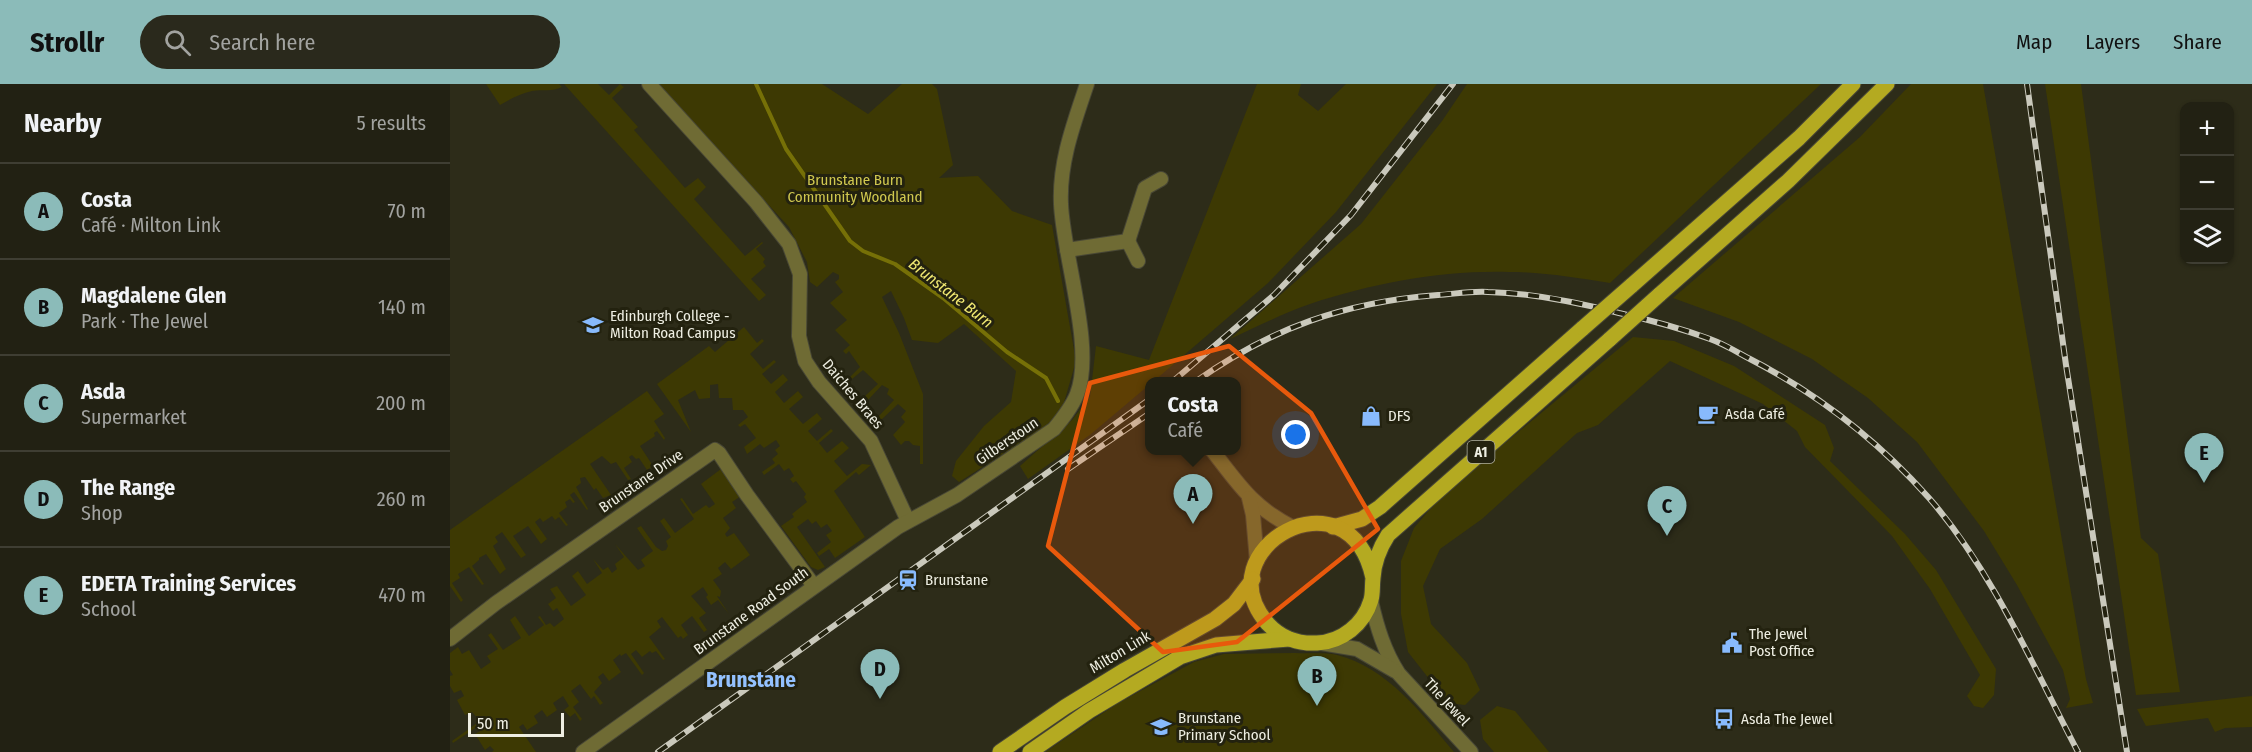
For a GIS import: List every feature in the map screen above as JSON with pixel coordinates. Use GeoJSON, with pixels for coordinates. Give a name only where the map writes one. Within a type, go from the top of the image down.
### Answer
{"type":"FeatureCollection","features":[{"type":"Feature","properties":{"kind":"main road","name":"A1"},"geometry":{"type":"LineString","coordinates":[[1333,527],[1362,519],[1380,507],[1799,138],[1853,84]]}},
{"type":"Feature","properties":{"kind":"main road","name":"A1"},"geometry":{"type":"LineString","coordinates":[[1030,752],[1089,711],[1180,657],[1216,645],[1239,642],[1289,639],[1311,644],[1321,643],[1334,640],[1353,629],[1371,601],[1376,556],[1395,528],[1788,181],[1887,84]]}},
{"type":"Feature","properties":{"kind":"main road","name":"A1"},"geometry":{"type":"LineString","coordinates":[[1292,527],[1309,523],[1341,530],[1357,542],[1370,564],[1373,578]]}},
{"type":"Feature","properties":{"kind":"main road"},"geometry":{"type":"LineString","coordinates":[[1289,639],[1273,628],[1260,613],[1255,600],[1253,579],[1257,561],[1270,541],[1292,527]]}},
{"type":"Feature","properties":{"kind":"main road","name":"Milton Link"},"geometry":{"type":"LineString","coordinates":[[1000,752],[1065,707],[1215,619],[1233,604],[1253,579]]}},
{"type":"Feature","properties":{"kind":"street","name":"Daiches Braes"},"geometry":{"type":"LineString","coordinates":[[649,84],[756,202],[789,244],[800,274],[799,336],[805,361],[819,382],[871,441],[908,521]]}},
{"type":"Feature","properties":{"kind":"street","name":"Gilberstoun"},"geometry":{"type":"LineString","coordinates":[[942,503],[1054,429],[1066,414],[1076,395],[1081,379],[1083,358],[1061,204],[1062,178],[1070,135],[1087,84]]}},
{"type":"Feature","properties":{"kind":"street"},"geometry":{"type":"LineString","coordinates":[[1138,261],[1128,242],[1144,188],[1161,179]]}},
{"type":"Feature","properties":{"kind":"street"},"geometry":{"type":"LineString","coordinates":[[1066,250],[1128,242]]}},
{"type":"Feature","properties":{"kind":"street","name":"Brunstane Drive"},"geometry":{"type":"LineString","coordinates":[[450,639],[504,597],[715,450],[718,451],[747,495],[814,586]]}},
{"type":"Feature","properties":{"kind":"street"},"geometry":{"type":"LineString","coordinates":[[1216,455],[1249,498],[1266,512],[1292,527]]}},
{"type":"Feature","properties":{"kind":"street"},"geometry":{"type":"LineString","coordinates":[[1249,498],[1253,515],[1257,561]]}},
{"type":"Feature","properties":{"kind":"street","name":"Brunstane Road South"},"geometry":{"type":"LineString","coordinates":[[583,752],[814,586],[908,521],[942,503]]}},
{"type":"Feature","properties":{"kind":"street","name":"The Jewel"},"geometry":{"type":"LineString","coordinates":[[1371,601],[1385,651],[1399,674],[1470,752]]}},
{"type":"Feature","properties":{"kind":"street","name":"The Jewel"},"geometry":{"type":"LineString","coordinates":[[1321,643],[1357,649],[1399,674]]}},
{"type":"Feature","properties":{"kind":"highlighted area"},"geometry":{"type":"Polygon","coordinates":[[[1229,346],[1311,413],[1378,529],[1237,642],[1163,652],[1048,546],[1090,383],[1229,346]]]}},
{"type":"Feature","properties":{"kind":"green space"},"geometry":{"type":"Polygon","coordinates":[[[486,84],[559,84],[562,87],[528,92],[500,105],[486,84]]]}},
{"type":"Feature","properties":{"kind":"green space"},"geometry":{"type":"Polygon","coordinates":[[[564,84],[598,84],[609,95],[620,84],[624,87],[612,98],[638,127],[634,130],[685,188],[698,178],[706,187],[694,199],[745,256],[763,243],[756,249],[765,259],[763,262],[766,266],[751,279],[766,295],[759,301],[564,84]]]}},
{"type":"Feature","properties":{"kind":"green space","name":"Brunstane Burn Community Woodland"},"geometry":{"type":"Polygon","coordinates":[[[657,84],[822,84],[868,114],[902,84],[932,84],[937,89],[953,165],[939,178],[978,176],[1012,211],[1052,225],[1076,361],[1063,406],[1048,425],[959,482],[952,476],[956,461],[984,426],[1011,402],[1016,371],[964,324],[938,343],[912,340],[891,291],[882,297],[923,394],[923,464],[920,464],[920,446],[913,445],[909,441],[901,445],[893,435],[905,422],[901,417],[906,411],[898,404],[881,420],[878,417],[894,400],[887,394],[889,389],[882,385],[868,400],[865,396],[878,384],[863,370],[852,379],[850,377],[860,367],[849,351],[846,354],[843,351],[850,345],[835,330],[847,320],[830,303],[843,292],[835,282],[839,279],[839,275],[833,272],[817,287],[810,282],[807,262],[789,227],[657,84]]]}},
{"type":"Feature","properties":{"kind":"green space"},"geometry":{"type":"Polygon","coordinates":[[[1257,84],[1301,84],[1298,95],[1318,111],[1346,84],[1437,84],[1336,212],[1268,283],[1159,377],[1145,377],[1145,388],[1091,434],[1028,479],[1020,466],[1072,420],[1090,397],[1096,346],[1149,360],[1257,84]]]}},
{"type":"Feature","properties":{"kind":"green space"},"geometry":{"type":"Polygon","coordinates":[[[1467,84],[1821,84],[1610,283],[1522,272],[1459,273],[1408,279],[1310,304],[1230,339],[1361,224],[1442,121],[1467,84]]]}},
{"type":"Feature","properties":{"kind":"green space"},"geometry":{"type":"Polygon","coordinates":[[[1911,84],[1983,84],[2086,679],[2093,703],[2066,708],[2070,699],[2063,670],[2017,585],[1984,531],[1917,442],[1868,398],[1812,359],[1739,322],[1673,298],[1860,137],[1911,84]]]}},
{"type":"Feature","properties":{"kind":"green space"},"geometry":{"type":"Polygon","coordinates":[[[2045,84],[2081,84],[2141,538],[2158,554],[2180,692],[2136,695],[2045,84]]]}},
{"type":"Feature","properties":{"kind":"green space"},"geometry":{"type":"Polygon","coordinates":[[[744,327],[757,343],[762,339],[764,341],[750,354],[763,369],[774,360],[776,362],[762,374],[771,384],[783,374],[788,380],[775,392],[784,403],[798,391],[803,397],[789,409],[803,424],[817,413],[822,419],[808,431],[817,441],[831,429],[833,431],[819,443],[827,453],[842,441],[849,448],[834,461],[847,476],[862,464],[871,465],[859,475],[856,472],[834,491],[865,537],[835,558],[829,549],[819,556],[817,553],[831,542],[826,535],[832,531],[827,524],[821,528],[816,521],[812,524],[808,519],[797,527],[825,567],[818,570],[811,567],[781,526],[794,517],[792,514],[807,502],[804,497],[806,494],[796,481],[793,483],[790,479],[794,476],[789,468],[784,471],[779,464],[764,475],[762,472],[775,463],[772,459],[778,454],[775,450],[780,446],[776,440],[764,448],[760,444],[747,454],[744,447],[756,438],[745,424],[740,427],[738,425],[748,417],[743,410],[733,410],[732,398],[719,398],[718,384],[710,385],[710,398],[699,399],[695,390],[678,400],[691,432],[657,384],[709,346],[715,352],[744,327]]]}},
{"type":"Feature","properties":{"kind":"green space"},"geometry":{"type":"Polygon","coordinates":[[[1633,337],[1674,341],[1734,366],[1825,425],[1834,448],[1830,461],[1905,534],[1936,570],[1996,669],[1994,695],[1983,708],[1974,706],[1967,696],[1980,675],[1930,589],[1892,536],[1805,447],[1797,431],[1763,404],[1670,361],[1598,425],[1577,433],[1482,519],[1440,549],[1423,586],[1431,624],[1467,663],[1480,690],[1465,705],[1448,703],[1408,652],[1401,614],[1401,561],[1414,528],[1441,496],[1633,337]]]}},
{"type":"Feature","properties":{"kind":"green space"},"geometry":{"type":"Polygon","coordinates":[[[647,391],[664,414],[654,421],[665,438],[664,440],[657,431],[654,433],[655,436],[640,446],[653,466],[647,470],[639,458],[636,459],[632,455],[629,457],[632,462],[624,468],[631,479],[628,480],[616,462],[611,464],[602,456],[590,464],[611,495],[603,498],[585,477],[580,478],[581,483],[576,487],[588,509],[574,492],[570,495],[575,502],[573,503],[570,499],[565,502],[567,507],[559,513],[568,525],[566,526],[559,517],[555,520],[552,516],[543,522],[540,518],[535,522],[547,539],[541,544],[528,526],[513,536],[526,555],[521,558],[502,532],[495,537],[498,542],[493,546],[506,569],[500,574],[486,554],[479,558],[472,566],[484,584],[482,585],[469,567],[458,574],[460,578],[452,583],[463,600],[461,602],[450,586],[450,530],[647,391]]]}},
{"type":"Feature","properties":{"kind":"green space"},"geometry":{"type":"Polygon","coordinates":[[[721,469],[741,496],[732,502],[736,508],[723,518],[730,528],[725,534],[727,537],[734,533],[750,555],[731,569],[725,562],[718,568],[722,574],[713,580],[721,591],[720,597],[717,596],[729,614],[718,600],[711,605],[703,587],[691,596],[706,613],[699,618],[707,630],[704,632],[692,616],[681,625],[688,635],[683,639],[681,636],[678,638],[662,617],[657,621],[661,627],[649,637],[665,659],[663,660],[656,651],[652,653],[650,651],[642,657],[636,650],[631,654],[644,673],[642,675],[626,653],[621,656],[620,654],[613,660],[621,672],[609,681],[603,673],[598,677],[602,683],[594,692],[603,703],[600,705],[594,696],[591,699],[580,684],[571,691],[579,702],[573,707],[582,719],[580,721],[575,713],[570,717],[564,710],[569,706],[563,696],[553,703],[557,710],[547,717],[542,710],[534,716],[538,723],[527,730],[523,724],[519,727],[536,752],[492,752],[494,750],[490,746],[485,750],[475,734],[480,731],[477,727],[453,743],[452,741],[480,721],[472,712],[465,715],[457,700],[464,696],[461,690],[454,693],[450,686],[450,676],[453,675],[450,670],[450,653],[458,647],[462,654],[469,650],[481,669],[491,662],[487,656],[498,649],[488,635],[491,633],[503,650],[521,638],[510,620],[515,616],[529,636],[544,625],[538,617],[540,616],[546,625],[550,623],[554,627],[564,619],[557,608],[553,611],[548,604],[556,598],[550,589],[557,586],[571,606],[586,595],[572,576],[578,571],[587,584],[602,573],[593,559],[603,570],[608,567],[612,573],[617,569],[615,564],[624,557],[615,544],[638,570],[645,566],[641,560],[653,551],[637,528],[641,526],[656,547],[662,551],[666,550],[668,546],[666,541],[671,537],[660,521],[664,518],[675,533],[694,519],[680,499],[682,498],[693,514],[706,505],[709,508],[715,504],[701,484],[721,469]]]}},
{"type":"Feature","properties":{"kind":"green space"},"geometry":{"type":"Polygon","coordinates":[[[1224,654],[1337,655],[1372,670],[1403,694],[1454,752],[1045,752],[1118,703],[1194,662],[1224,654]]]}},
{"type":"Feature","properties":{"kind":"green space"},"geometry":{"type":"Polygon","coordinates":[[[2252,696],[2252,727],[2225,728],[2215,732],[2208,718],[2146,726],[2137,709],[2252,696]]]}},
{"type":"Feature","properties":{"kind":"green space"},"geometry":{"type":"Polygon","coordinates":[[[1497,706],[1515,711],[1549,752],[1494,752],[1483,739],[1480,720],[1497,706]]]}},
{"type":"Feature","properties":{"kind":"waterway","name":"Brunstane Burn"},"geometry":{"type":"LineString","coordinates":[[756,84],[786,149],[850,241],[863,251],[895,264],[943,298],[1007,352],[1046,378],[1058,401]]}},
{"type":"Feature","properties":{"kind":"railway"},"geometry":{"type":"LineString","coordinates":[[1178,377],[1274,295],[1351,215],[1453,84]]}},
{"type":"Feature","properties":{"kind":"railway"},"geometry":{"type":"LineString","coordinates":[[2027,84],[2066,365],[2127,752]]}},
{"type":"Feature","properties":{"kind":"railway"},"geometry":{"type":"LineString","coordinates":[[1202,377],[1223,363],[1281,333],[1340,311],[1404,299],[1469,292],[1521,294],[1571,302],[1654,321],[1715,341],[1775,373],[1823,403],[1868,438],[1929,498],[1973,556],[2011,620],[2078,752]]}},
{"type":"Feature","properties":{"kind":"railway"},"geometry":{"type":"LineString","coordinates":[[658,752],[1145,403]]}},
{"type":"Feature","properties":{"kind":"railway"},"geometry":{"type":"LineString","coordinates":[[1068,469],[1145,416]]}},
{"type":"Feature","properties":{"kind":"place","name":"Edinburgh College - Milton Road Campus"},"geometry":{"type":"Point","coordinates":[593,325]}},
{"type":"Feature","properties":{"kind":"place","name":"Asda Café"},"geometry":{"type":"Point","coordinates":[1708,414]}},
{"type":"Feature","properties":{"kind":"place","name":"DFS"},"geometry":{"type":"Point","coordinates":[1371,416]}},
{"type":"Feature","properties":{"kind":"place","name":"EDETA Training Services"},"geometry":{"type":"Point","coordinates":[2204,483]}},
{"type":"Feature","properties":{"kind":"place","name":"Costa"},"geometry":{"type":"Point","coordinates":[1193,524]}},
{"type":"Feature","properties":{"kind":"place","name":"Asda"},"geometry":{"type":"Point","coordinates":[1667,536]}},
{"type":"Feature","properties":{"kind":"place","name":"Brunstane"},"geometry":{"type":"Point","coordinates":[908,580]}},
{"type":"Feature","properties":{"kind":"place","name":"The Jewel Post Office"},"geometry":{"type":"Point","coordinates":[1732,643]}},
{"type":"Feature","properties":{"kind":"place","name":"The Range"},"geometry":{"type":"Point","coordinates":[880,699]}},
{"type":"Feature","properties":{"kind":"place","name":"Magdalene Glen"},"geometry":{"type":"Point","coordinates":[1317,706]}},
{"type":"Feature","properties":{"kind":"place","name":"Asda The Jewel"},"geometry":{"type":"Point","coordinates":[1724,719]}},
{"type":"Feature","properties":{"kind":"place","name":"Brunstane Primary School"},"geometry":{"type":"Point","coordinates":[1161,727]}},
{"type":"Feature","properties":{"kind":"district","name":"Brunstane"},"geometry":{"type":"Point","coordinates":[751,680]}}]}
